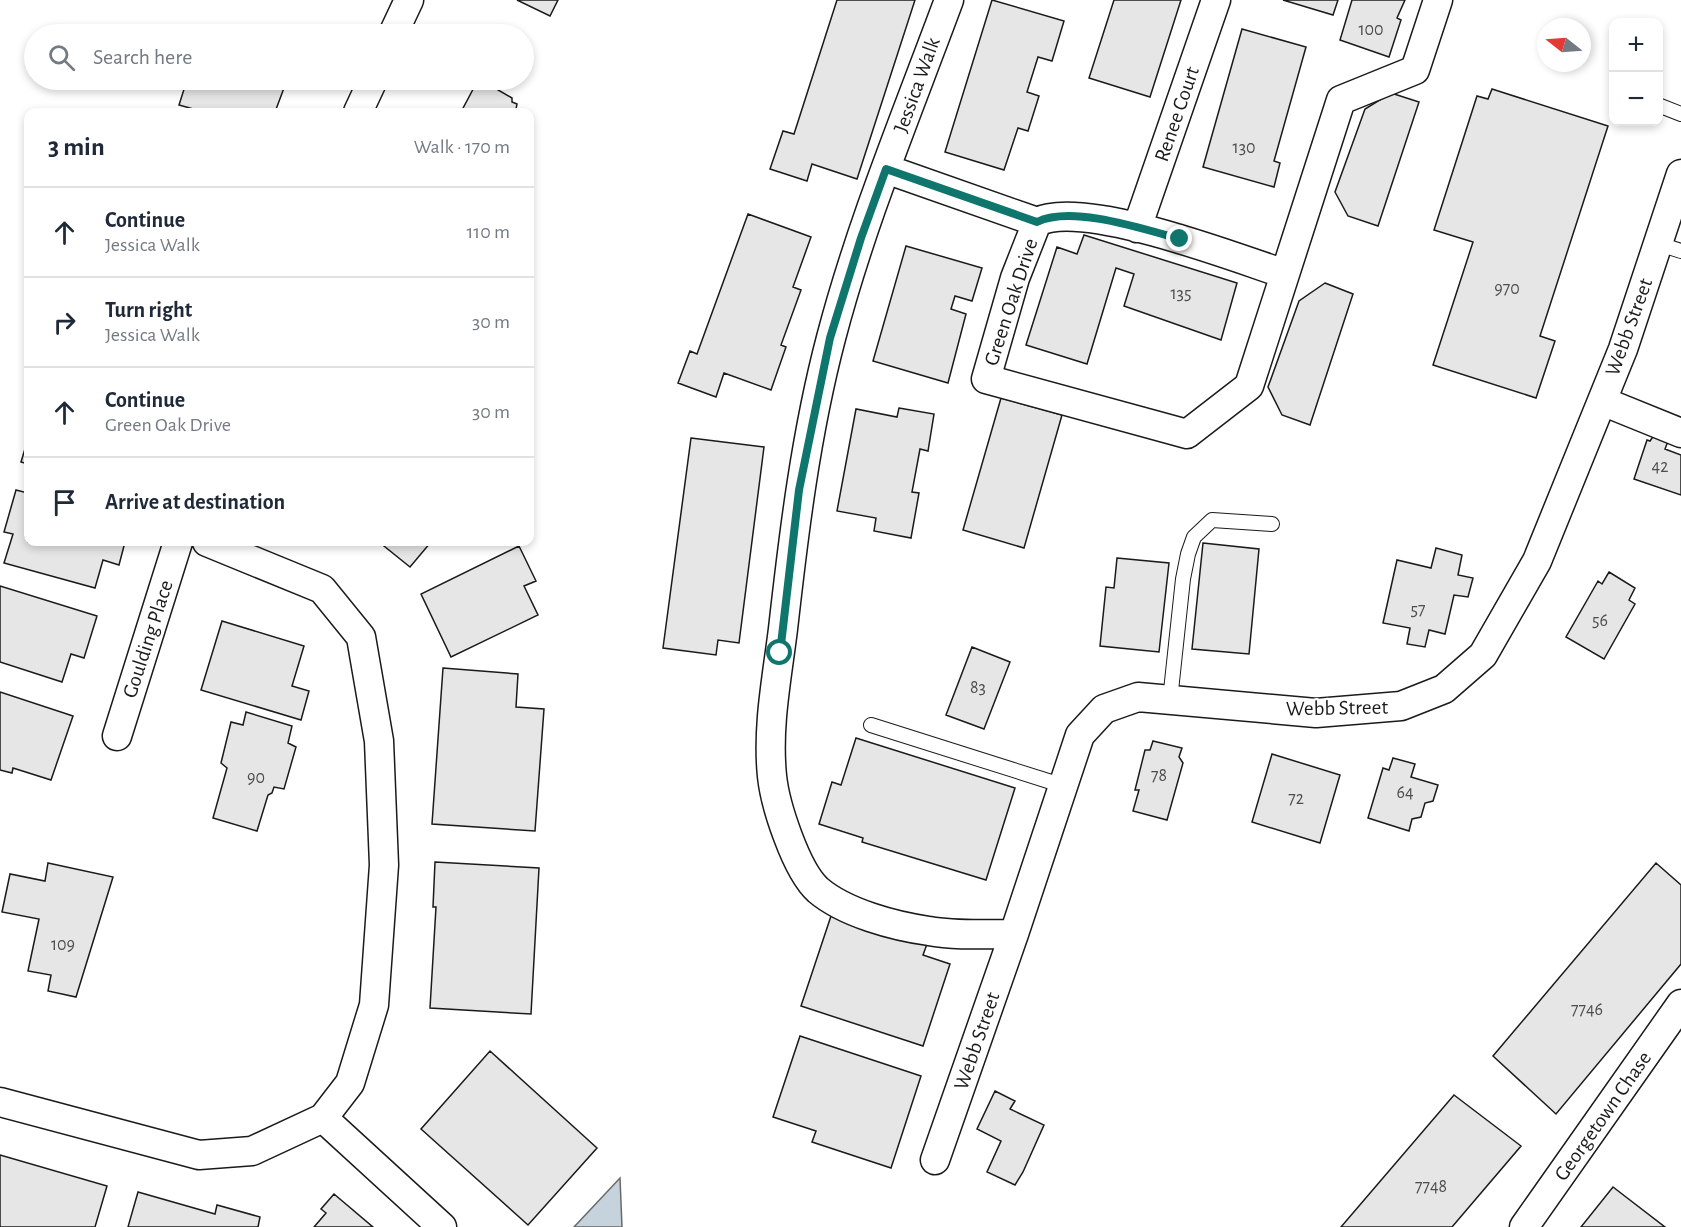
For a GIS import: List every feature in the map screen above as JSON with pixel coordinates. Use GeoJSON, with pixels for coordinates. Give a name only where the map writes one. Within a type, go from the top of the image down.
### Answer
{"type":"FeatureCollection","features":[{"type":"Feature","properties":{"kind":"street"},"geometry":{"type":"LineString","coordinates":[[398,24],[409,0]]}},
{"type":"Feature","properties":{"kind":"street","name":"Jessica Walk"},"geometry":{"type":"LineString","coordinates":[[949,0],[861,238],[830,338],[799,490],[771,715],[772,776],[777,803],[788,837],[810,880],[841,906],[883,921],[929,932],[1014,934]]}},
{"type":"Feature","properties":{"kind":"street","name":"Renee Court"},"geometry":{"type":"LineString","coordinates":[[1137,228],[1216,0]]}},
{"type":"Feature","properties":{"kind":"street","name":"Green Oak Drive"},"geometry":{"type":"LineString","coordinates":[[1285,274],[1180,239],[1137,228],[1079,216],[1046,218],[1037,222],[1015,279],[986,379],[1187,434],[1249,386],[1341,100],[1415,70],[1438,0]]}},
{"type":"Feature","properties":{"kind":"street"},"geometry":{"type":"LineString","coordinates":[[360,108],[368,90]]}},
{"type":"Feature","properties":{"kind":"street"},"geometry":{"type":"LineString","coordinates":[[886,169],[1037,222]]}},
{"type":"Feature","properties":{"kind":"street","name":"Webb Street"},"geometry":{"type":"LineString","coordinates":[[935,1160],[1080,735],[1104,709],[1138,698],[1316,712],[1401,706],[1444,689],[1483,655],[1537,561],[1623,349],[1670,248],[1681,174]]}},
{"type":"Feature","properties":{"kind":"street"},"geometry":{"type":"LineString","coordinates":[[1602,401],[1681,433]]}},
{"type":"Feature","properties":{"kind":"street","name":"Goulding Place"},"geometry":{"type":"LineString","coordinates":[[117,736],[177,546]]}},
{"type":"Feature","properties":{"kind":"street"},"geometry":{"type":"LineString","coordinates":[[0,1102],[199,1155],[252,1151],[322,1118],[350,1083],[374,1005],[384,865],[379,741],[361,637],[322,589],[217,546]]}},
{"type":"Feature","properties":{"kind":"street","name":"Georgetown Chase"},"geometry":{"type":"LineString","coordinates":[[1524,1227],[1681,1004]]}},
{"type":"Feature","properties":{"kind":"street"},"geometry":{"type":"LineString","coordinates":[[322,1118],[442,1227]]}},
{"type":"Feature","properties":{"kind":"lane"},"geometry":{"type":"LineString","coordinates":[[1663,107],[1681,114]]}},
{"type":"Feature","properties":{"kind":"lane"},"geometry":{"type":"LineString","coordinates":[[1170,700],[1183,579],[1194,537],[1212,520],[1272,524]]}},
{"type":"Feature","properties":{"kind":"lane"},"geometry":{"type":"LineString","coordinates":[[871,725],[1064,786]]}},
{"type":"Feature","properties":{"kind":"shaded area"},"geometry":{"type":"Polygon","coordinates":[[[620,1178],[622,1227],[574,1227],[620,1178]]]}},
{"type":"Feature","properties":{"kind":"building"},"geometry":{"type":"Polygon","coordinates":[[[517,0],[558,0],[550,16],[517,0]]]}},
{"type":"Feature","properties":{"kind":"building"},"geometry":{"type":"Polygon","coordinates":[[[837,0],[915,0],[857,179],[812,164],[807,181],[770,169],[783,131],[794,134],[837,0]]]}},
{"type":"Feature","properties":{"kind":"building"},"geometry":{"type":"Polygon","coordinates":[[[992,0],[1064,21],[1052,61],[1038,57],[1027,92],[1039,96],[1028,131],[1018,128],[1004,170],[945,152],[992,0]]]}},
{"type":"Feature","properties":{"kind":"building"},"geometry":{"type":"Polygon","coordinates":[[[1114,0],[1181,0],[1150,97],[1089,78],[1114,0]]]}},
{"type":"Feature","properties":{"kind":"building"},"geometry":{"type":"Polygon","coordinates":[[[1283,0],[1338,0],[1333,15],[1283,0]]]}},
{"type":"Feature","properties":{"kind":"building"},"geometry":{"type":"Polygon","coordinates":[[[1352,0],[1405,0],[1397,18],[1401,20],[1389,57],[1340,40],[1352,0]]]}},
{"type":"Feature","properties":{"kind":"building"},"geometry":{"type":"Polygon","coordinates":[[[1242,29],[1306,47],[1274,161],[1280,163],[1274,187],[1203,167],[1242,29]]]}},
{"type":"Feature","properties":{"kind":"building"},"geometry":{"type":"Polygon","coordinates":[[[1492,89],[1608,126],[1540,336],[1555,341],[1536,398],[1433,365],[1473,242],[1434,230],[1477,96],[1488,99],[1492,89]]]}},
{"type":"Feature","properties":{"kind":"building"},"geometry":{"type":"Polygon","coordinates":[[[184,90],[283,90],[276,108],[190,108],[179,105],[184,90]]]}},
{"type":"Feature","properties":{"kind":"building"},"geometry":{"type":"Polygon","coordinates":[[[473,90],[498,90],[512,98],[512,102],[517,104],[516,108],[463,108],[473,90]]]}},
{"type":"Feature","properties":{"kind":"building"},"geometry":{"type":"Polygon","coordinates":[[[1391,93],[1419,102],[1378,226],[1348,216],[1335,192],[1365,109],[1391,93]]]}},
{"type":"Feature","properties":{"kind":"building"},"geometry":{"type":"Polygon","coordinates":[[[748,214],[811,237],[793,287],[801,290],[781,345],[786,347],[771,390],[724,373],[716,397],[678,383],[690,351],[697,354],[748,214]]]}},
{"type":"Feature","properties":{"kind":"building"},"geometry":{"type":"Polygon","coordinates":[[[1084,235],[1237,283],[1221,340],[1124,306],[1134,274],[1116,268],[1087,364],[1026,345],[1057,247],[1077,254],[1084,235]]]}},
{"type":"Feature","properties":{"kind":"building"},"geometry":{"type":"Polygon","coordinates":[[[906,246],[982,268],[972,301],[955,296],[951,309],[966,314],[948,383],[873,361],[906,246]]]}},
{"type":"Feature","properties":{"kind":"building"},"geometry":{"type":"Polygon","coordinates":[[[1325,283],[1353,294],[1310,425],[1282,415],[1268,387],[1299,301],[1325,283]]]}},
{"type":"Feature","properties":{"kind":"building"},"geometry":{"type":"Polygon","coordinates":[[[1001,398],[1062,415],[1024,548],[963,530],[1001,398]]]}},
{"type":"Feature","properties":{"kind":"building"},"geometry":{"type":"Polygon","coordinates":[[[899,408],[934,414],[928,451],[920,449],[912,492],[919,493],[911,538],[874,531],[876,518],[837,511],[856,409],[897,417],[899,408]]]}},
{"type":"Feature","properties":{"kind":"building"},"geometry":{"type":"Polygon","coordinates":[[[1659,428],[1670,436],[1665,449],[1681,455],[1681,495],[1634,479],[1647,440],[1650,441],[1659,428]]]}},
{"type":"Feature","properties":{"kind":"building"},"geometry":{"type":"Polygon","coordinates":[[[691,438],[764,447],[739,643],[718,640],[716,655],[663,648],[691,438]]]}},
{"type":"Feature","properties":{"kind":"building"},"geometry":{"type":"Polygon","coordinates":[[[16,490],[24,492],[24,546],[124,546],[119,565],[103,560],[95,588],[4,563],[13,534],[4,532],[16,490]]]}},
{"type":"Feature","properties":{"kind":"building"},"geometry":{"type":"Polygon","coordinates":[[[1203,543],[1259,549],[1249,654],[1192,649],[1203,543]]]}},
{"type":"Feature","properties":{"kind":"building"},"geometry":{"type":"Polygon","coordinates":[[[384,546],[428,546],[410,567],[384,546]]]}},
{"type":"Feature","properties":{"kind":"building"},"geometry":{"type":"Polygon","coordinates":[[[519,546],[536,581],[524,586],[538,615],[451,657],[421,594],[519,546]]]}},
{"type":"Feature","properties":{"kind":"building"},"geometry":{"type":"Polygon","coordinates":[[[1436,548],[1462,555],[1458,575],[1473,578],[1468,597],[1454,595],[1445,634],[1429,630],[1425,647],[1407,644],[1410,628],[1383,623],[1397,560],[1431,568],[1436,548]]]}},
{"type":"Feature","properties":{"kind":"building"},"geometry":{"type":"Polygon","coordinates":[[[1117,558],[1169,563],[1159,652],[1100,646],[1106,587],[1114,588],[1117,558]]]}},
{"type":"Feature","properties":{"kind":"building"},"geometry":{"type":"Polygon","coordinates":[[[1609,572],[1635,588],[1629,600],[1635,604],[1604,659],[1566,637],[1598,581],[1602,584],[1609,572]]]}},
{"type":"Feature","properties":{"kind":"building"},"geometry":{"type":"Polygon","coordinates":[[[0,586],[97,616],[84,658],[71,654],[62,682],[0,662],[0,586]]]}},
{"type":"Feature","properties":{"kind":"building"},"geometry":{"type":"Polygon","coordinates":[[[222,621],[304,646],[292,686],[309,691],[301,720],[201,690],[222,621]]]}},
{"type":"Feature","properties":{"kind":"building"},"geometry":{"type":"Polygon","coordinates":[[[972,647],[1010,662],[984,729],[946,715],[972,647]]]}},
{"type":"Feature","properties":{"kind":"building"},"geometry":{"type":"Polygon","coordinates":[[[443,668],[518,674],[516,707],[544,709],[535,831],[432,824],[443,668]]]}},
{"type":"Feature","properties":{"kind":"building"},"geometry":{"type":"Polygon","coordinates":[[[0,692],[73,716],[51,780],[13,768],[12,773],[0,770],[0,692]]]}},
{"type":"Feature","properties":{"kind":"building"},"geometry":{"type":"Polygon","coordinates":[[[246,712],[292,726],[288,743],[296,747],[284,789],[274,787],[272,793],[268,795],[257,831],[213,818],[227,768],[221,763],[231,722],[243,725],[246,712]]]}},
{"type":"Feature","properties":{"kind":"building"},"geometry":{"type":"Polygon","coordinates":[[[856,738],[1015,788],[986,880],[862,842],[863,838],[819,824],[832,782],[841,785],[856,738]]]}},
{"type":"Feature","properties":{"kind":"building"},"geometry":{"type":"Polygon","coordinates":[[[1153,741],[1182,748],[1179,757],[1183,763],[1167,820],[1133,811],[1139,790],[1135,790],[1145,750],[1150,750],[1153,741]]]}},
{"type":"Feature","properties":{"kind":"building"},"geometry":{"type":"Polygon","coordinates":[[[1272,754],[1340,775],[1320,843],[1252,822],[1272,754]]]}},
{"type":"Feature","properties":{"kind":"building"},"geometry":{"type":"Polygon","coordinates":[[[1393,758],[1415,764],[1411,777],[1438,785],[1433,801],[1425,803],[1421,817],[1412,819],[1409,831],[1368,818],[1383,768],[1389,770],[1393,758]]]}},
{"type":"Feature","properties":{"kind":"building"},"geometry":{"type":"Polygon","coordinates":[[[435,862],[539,868],[531,1014],[430,1008],[436,907],[433,907],[435,862]]]}},
{"type":"Feature","properties":{"kind":"building"},"geometry":{"type":"Polygon","coordinates":[[[48,863],[113,877],[76,997],[48,991],[51,975],[28,971],[39,919],[2,912],[10,874],[45,881],[48,863]]]}},
{"type":"Feature","properties":{"kind":"building"},"geometry":{"type":"Polygon","coordinates":[[[1656,863],[1681,885],[1681,964],[1556,1114],[1493,1056],[1656,863]]]}},
{"type":"Feature","properties":{"kind":"building"},"geometry":{"type":"Polygon","coordinates":[[[832,913],[927,944],[923,955],[950,964],[923,1046],[801,1006],[832,913]]]}},
{"type":"Feature","properties":{"kind":"building"},"geometry":{"type":"Polygon","coordinates":[[[800,1036],[921,1076],[891,1168],[812,1142],[816,1131],[773,1117],[800,1036]]]}},
{"type":"Feature","properties":{"kind":"building"},"geometry":{"type":"Polygon","coordinates":[[[490,1051],[597,1148],[528,1225],[421,1129],[490,1051]]]}},
{"type":"Feature","properties":{"kind":"building"},"geometry":{"type":"Polygon","coordinates":[[[995,1091],[1015,1101],[1010,1109],[1044,1125],[1015,1185],[987,1172],[1001,1141],[977,1129],[995,1091]]]}},
{"type":"Feature","properties":{"kind":"building"},"geometry":{"type":"Polygon","coordinates":[[[1454,1095],[1521,1146],[1452,1227],[1341,1227],[1454,1095]]]}},
{"type":"Feature","properties":{"kind":"building"},"geometry":{"type":"Polygon","coordinates":[[[0,1155],[107,1186],[95,1227],[0,1227],[0,1155]]]}},
{"type":"Feature","properties":{"kind":"building"},"geometry":{"type":"Polygon","coordinates":[[[1613,1187],[1665,1227],[1581,1227],[1613,1187]]]}},
{"type":"Feature","properties":{"kind":"building"},"geometry":{"type":"Polygon","coordinates":[[[138,1192],[215,1214],[217,1205],[260,1217],[258,1227],[128,1227],[138,1192]]]}},
{"type":"Feature","properties":{"kind":"building"},"geometry":{"type":"Polygon","coordinates":[[[334,1194],[373,1227],[314,1227],[326,1213],[321,1209],[334,1194]]]}},
{"type":"Feature","properties":{"kind":"route"},"geometry":{"type":"LineString","coordinates":[[780,653],[799,490],[830,338],[861,238],[886,169],[1037,222],[1057,216],[1079,216],[1180,239]]}}]}
